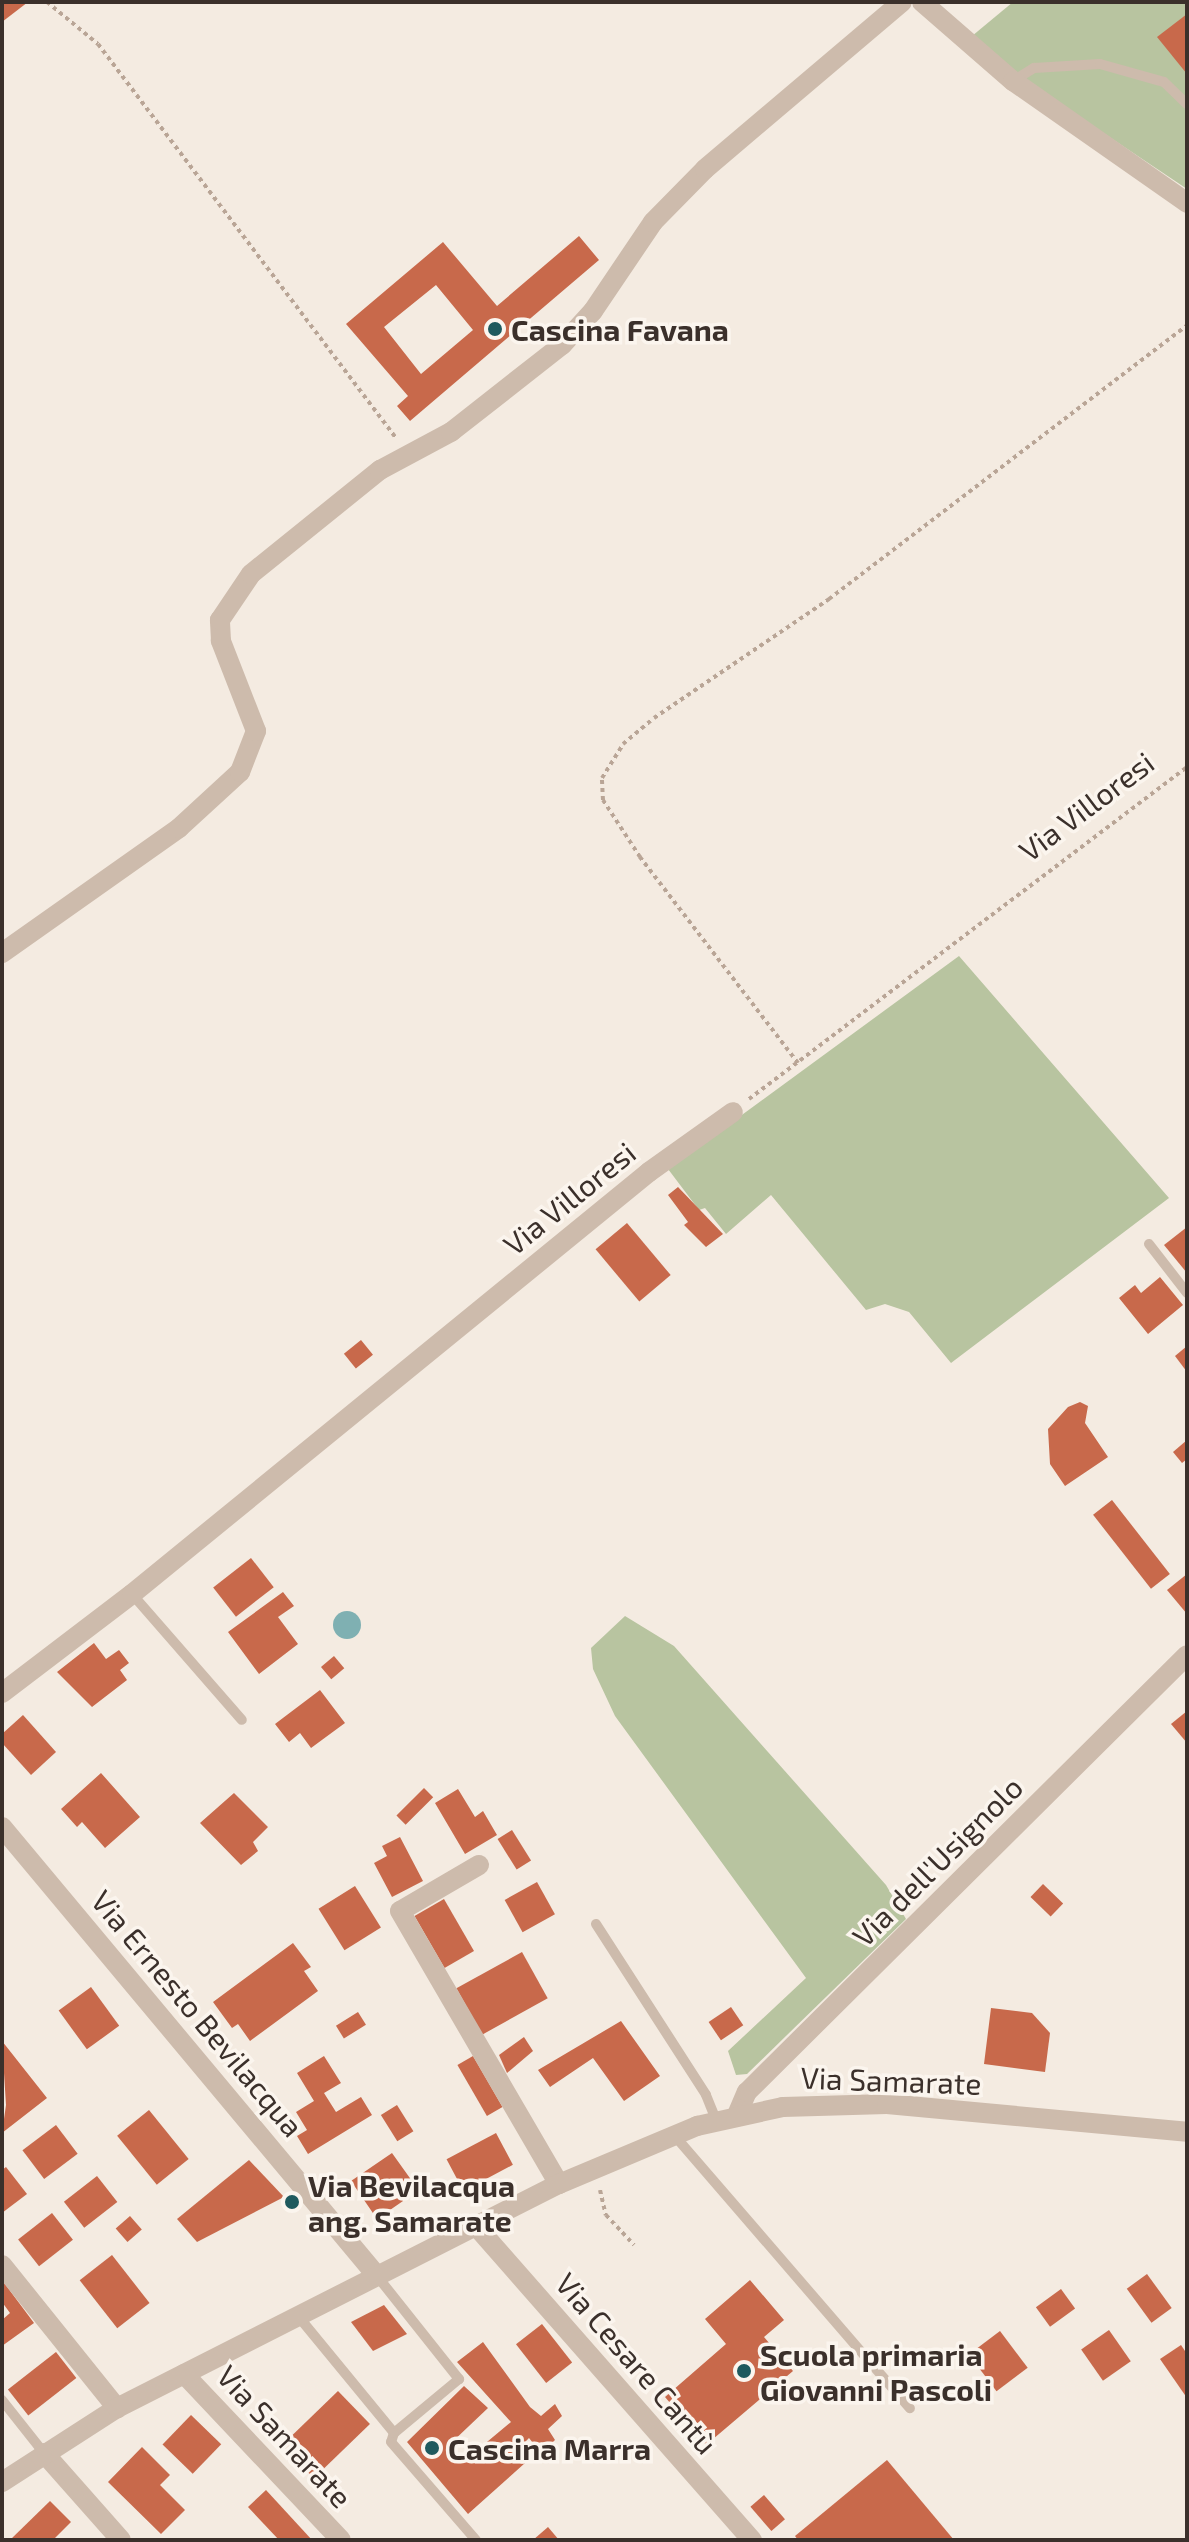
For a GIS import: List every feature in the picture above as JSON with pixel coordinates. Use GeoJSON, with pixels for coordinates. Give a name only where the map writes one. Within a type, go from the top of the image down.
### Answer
{"type":"FeatureCollection","features":[{"type":"Feature","properties":{"kind":"street"},"geometry":{"type":"LineString","coordinates":[[2,953],[179,828],[240,772],[256,731],[221,641],[220,620],[251,574],[408,453],[451,432],[562,345],[593,311],[653,222],[695,180],[902,2]]}},
{"type":"Feature","properties":{"kind":"street"},"geometry":{"type":"LineString","coordinates":[[922,2],[1013,81],[1187,203]]}},
{"type":"Feature","properties":{"kind":"street","name":"Via Villoresi"},"geometry":{"type":"LineString","coordinates":[[2,1693],[132,1594],[649,1172],[733,1112]]}},
{"type":"Feature","properties":{"kind":"street","name":"Via dell'Usignolo"},"geometry":{"type":"LineString","coordinates":[[737,2115],[747,2092],[1187,1655]]}},
{"type":"Feature","properties":{"kind":"street","name":"Via Ernesto Bevilacqua"},"geometry":{"type":"LineString","coordinates":[[2,1827],[377,2276]]}},
{"type":"Feature","properties":{"kind":"street"},"geometry":{"type":"LineString","coordinates":[[479,1865],[400,1911],[559,2184]]}},
{"type":"Feature","properties":{"kind":"street","name":"Via Samarate"},"geometry":{"type":"LineString","coordinates":[[2,2482],[117,2408],[298,2316],[559,2184],[673,2134],[716,2120],[819,2104],[887,2104],[1187,2132]]}},
{"type":"Feature","properties":{"kind":"street","name":"Via Cesare Cantù"},"geometry":{"type":"LineString","coordinates":[[476,2226],[752,2540]]}},
{"type":"Feature","properties":{"kind":"street"},"geometry":{"type":"LineString","coordinates":[[2,2265],[117,2408]]}},
{"type":"Feature","properties":{"kind":"street","name":"Via Samarate"},"geometry":{"type":"LineString","coordinates":[[184,2374],[341,2540]]}},
{"type":"Feature","properties":{"kind":"street"},"geometry":{"type":"LineString","coordinates":[[44,2453],[121,2540]]}},
{"type":"Feature","properties":{"kind":"lane"},"geometry":{"type":"LineString","coordinates":[[1013,81],[1034,68],[1100,64],[1164,82],[1187,104]]}},
{"type":"Feature","properties":{"kind":"lane"},"geometry":{"type":"LineString","coordinates":[[1149,1244],[1187,1293]]}},
{"type":"Feature","properties":{"kind":"lane"},"geometry":{"type":"LineString","coordinates":[[132,1594],[242,1720]]}},
{"type":"Feature","properties":{"kind":"lane"},"geometry":{"type":"LineString","coordinates":[[596,1924],[706,2095],[716,2120]]}},
{"type":"Feature","properties":{"kind":"lane"},"geometry":{"type":"LineString","coordinates":[[673,2134],[910,2408]]}},
{"type":"Feature","properties":{"kind":"lane"},"geometry":{"type":"LineString","coordinates":[[377,2276],[459,2379],[394,2433],[391,2442],[476,2540]]}},
{"type":"Feature","properties":{"kind":"lane"},"geometry":{"type":"LineString","coordinates":[[298,2316],[394,2433]]}},
{"type":"Feature","properties":{"kind":"lane"},"geometry":{"type":"LineString","coordinates":[[2,2400],[44,2453]]}},
{"type":"Feature","properties":{"kind":"path"},"geometry":{"type":"LineString","coordinates":[[47,2],[98,44],[408,453]]}},
{"type":"Feature","properties":{"kind":"path"},"geometry":{"type":"LineString","coordinates":[[798,1063],[640,857],[603,800],[602,778],[623,744],[654,718],[829,599],[1187,325]]}},
{"type":"Feature","properties":{"kind":"path","name":"Via Villoresi"},"geometry":{"type":"LineString","coordinates":[[733,1112],[1187,767]]}},
{"type":"Feature","properties":{"kind":"path"},"geometry":{"type":"LineString","coordinates":[[599,2184],[606,2215],[634,2245]]}},
{"type":"Feature","properties":{"kind":"green space"},"geometry":{"type":"Polygon","coordinates":[[[1013,2],[1187,2],[1187,189],[966,41],[1013,2]]]}},
{"type":"Feature","properties":{"kind":"green space"},"geometry":{"type":"Polygon","coordinates":[[[959,956],[1169,1198],[951,1363],[909,1312],[885,1304],[866,1310],[771,1195],[726,1234],[705,1208],[699,1210],[668,1169],[959,956]]]}},
{"type":"Feature","properties":{"kind":"green space"},"geometry":{"type":"Polygon","coordinates":[[[625,1616],[674,1646],[886,1885],[906,1919],[747,2074],[736,2075],[728,2051],[806,1978],[615,1716],[593,1669],[591,1648],[625,1616]]]}},
{"type":"Feature","properties":{"kind":"water"},"geometry":{"type":"Polygon","coordinates":[[[347,1611],[357,1615],[361,1625],[357,1635],[347,1639],[337,1635],[333,1625],[337,1615],[347,1611]]]}},
{"type":"Feature","properties":{"kind":"building"},"geometry":{"type":"Polygon","coordinates":[[[2,2],[28,2],[2,22],[2,2]]]}},
{"type":"Feature","properties":{"kind":"building"},"geometry":{"type":"Polygon","coordinates":[[[1187,14],[1187,74],[1157,37],[1187,14]]]}},
{"type":"Feature","properties":{"kind":"building","name":"Cascina Favana"},"geometry":{"type":"Polygon","coordinates":[[[579,236],[599,260],[410,421],[397,406],[408,396],[346,324],[443,242],[497,306],[579,236]],[[436,285],[384,327],[421,374],[473,330],[436,285]]]}},
{"type":"Feature","properties":{"kind":"building"},"geometry":{"type":"Polygon","coordinates":[[[678,1187],[723,1234],[706,1247],[684,1225],[688,1222],[668,1195],[678,1187]]]}},
{"type":"Feature","properties":{"kind":"building"},"geometry":{"type":"Polygon","coordinates":[[[627,1223],[671,1275],[639,1301],[596,1249],[627,1223]]]}},
{"type":"Feature","properties":{"kind":"building"},"geometry":{"type":"Polygon","coordinates":[[[1187,1227],[1187,1273],[1164,1245],[1187,1227]]]}},
{"type":"Feature","properties":{"kind":"building"},"geometry":{"type":"Polygon","coordinates":[[[1160,1277],[1183,1305],[1148,1334],[1119,1298],[1135,1285],[1141,1293],[1160,1277]]]}},
{"type":"Feature","properties":{"kind":"building"},"geometry":{"type":"Polygon","coordinates":[[[361,1340],[373,1355],[356,1369],[344,1354],[361,1340]]]}},
{"type":"Feature","properties":{"kind":"building"},"geometry":{"type":"Polygon","coordinates":[[[1187,1346],[1187,1372],[1175,1356],[1187,1346]]]}},
{"type":"Feature","properties":{"kind":"building"},"geometry":{"type":"Polygon","coordinates":[[[1080,1402],[1088,1406],[1085,1423],[1108,1457],[1065,1486],[1050,1464],[1048,1429],[1068,1407],[1080,1402]]]}},
{"type":"Feature","properties":{"kind":"building"},"geometry":{"type":"Polygon","coordinates":[[[1187,1440],[1187,1459],[1182,1463],[1173,1452],[1187,1440]]]}},
{"type":"Feature","properties":{"kind":"building"},"geometry":{"type":"Polygon","coordinates":[[[1112,1500],[1170,1574],[1151,1589],[1093,1515],[1112,1500]]]}},
{"type":"Feature","properties":{"kind":"building"},"geometry":{"type":"Polygon","coordinates":[[[251,1558],[274,1587],[236,1617],[213,1588],[251,1558]]]}},
{"type":"Feature","properties":{"kind":"building"},"geometry":{"type":"Polygon","coordinates":[[[1187,1574],[1187,1614],[1167,1590],[1187,1574]]]}},
{"type":"Feature","properties":{"kind":"building"},"geometry":{"type":"Polygon","coordinates":[[[283,1592],[294,1606],[278,1617],[298,1644],[259,1674],[228,1632],[283,1592]]]}},
{"type":"Feature","properties":{"kind":"building"},"geometry":{"type":"Polygon","coordinates":[[[94,1643],[106,1659],[119,1650],[129,1663],[120,1670],[127,1680],[92,1707],[57,1672],[94,1643]]]}},
{"type":"Feature","properties":{"kind":"building"},"geometry":{"type":"Polygon","coordinates":[[[334,1656],[344,1668],[331,1679],[321,1667],[334,1656]]]}},
{"type":"Feature","properties":{"kind":"building"},"geometry":{"type":"Polygon","coordinates":[[[320,1690],[345,1723],[311,1748],[300,1733],[289,1742],[275,1724],[320,1690]]]}},
{"type":"Feature","properties":{"kind":"building"},"geometry":{"type":"Polygon","coordinates":[[[1187,1711],[1187,1743],[1171,1724],[1187,1711]]]}},
{"type":"Feature","properties":{"kind":"building"},"geometry":{"type":"Polygon","coordinates":[[[23,1715],[56,1752],[31,1775],[2,1743],[2,1734],[23,1715]]]}},
{"type":"Feature","properties":{"kind":"building"},"geometry":{"type":"Polygon","coordinates":[[[101,1773],[140,1817],[105,1848],[82,1822],[77,1827],[61,1809],[101,1773]]]}},
{"type":"Feature","properties":{"kind":"building"},"geometry":{"type":"Polygon","coordinates":[[[424,1788],[433,1797],[406,1825],[396,1816],[424,1788]]]}},
{"type":"Feature","properties":{"kind":"building"},"geometry":{"type":"Polygon","coordinates":[[[458,1789],[475,1817],[483,1811],[497,1835],[465,1854],[435,1803],[458,1789]]]}},
{"type":"Feature","properties":{"kind":"building"},"geometry":{"type":"Polygon","coordinates":[[[234,1793],[268,1827],[253,1842],[258,1851],[241,1865],[200,1823],[234,1793]]]}},
{"type":"Feature","properties":{"kind":"building"},"geometry":{"type":"Polygon","coordinates":[[[512,1830],[531,1861],[517,1870],[498,1839],[512,1830]]]}},
{"type":"Feature","properties":{"kind":"building"},"geometry":{"type":"Polygon","coordinates":[[[400,1837],[423,1881],[392,1897],[374,1863],[387,1856],[382,1846],[400,1837]]]}},
{"type":"Feature","properties":{"kind":"building"},"geometry":{"type":"Polygon","coordinates":[[[537,1882],[555,1914],[523,1932],[505,1900],[537,1882]]]}},
{"type":"Feature","properties":{"kind":"building"},"geometry":{"type":"Polygon","coordinates":[[[1043,1884],[1063,1903],[1051,1916],[1030,1897],[1043,1884]]]}},
{"type":"Feature","properties":{"kind":"building"},"geometry":{"type":"Polygon","coordinates":[[[355,1886],[381,1928],[344,1950],[319,1909],[355,1886]]]}},
{"type":"Feature","properties":{"kind":"building"},"geometry":{"type":"Polygon","coordinates":[[[444,1899],[474,1951],[445,1968],[415,1916],[444,1899]]]}},
{"type":"Feature","properties":{"kind":"building"},"geometry":{"type":"Polygon","coordinates":[[[293,1943],[311,1967],[304,1971],[318,1991],[250,2041],[238,2024],[232,2028],[213,2002],[293,1943]]]}},
{"type":"Feature","properties":{"kind":"building"},"geometry":{"type":"Polygon","coordinates":[[[522,1952],[548,1998],[482,2035],[456,1988],[522,1952]]]}},
{"type":"Feature","properties":{"kind":"building"},"geometry":{"type":"Polygon","coordinates":[[[91,1987],[119,2026],[87,2049],[59,2011],[91,1987]]]}},
{"type":"Feature","properties":{"kind":"building"},"geometry":{"type":"Polygon","coordinates":[[[731,2007],[743,2025],[721,2040],[709,2022],[731,2007]]]}},
{"type":"Feature","properties":{"kind":"building"},"geometry":{"type":"Polygon","coordinates":[[[991,2008],[1032,2013],[1050,2033],[1045,2072],[984,2064],[991,2008]]]}},
{"type":"Feature","properties":{"kind":"building"},"geometry":{"type":"Polygon","coordinates":[[[358,2012],[366,2025],[344,2038],[336,2026],[358,2012]]]}},
{"type":"Feature","properties":{"kind":"building"},"geometry":{"type":"Polygon","coordinates":[[[621,2021],[660,2076],[624,2101],[593,2058],[550,2087],[538,2070],[621,2021]]]}},
{"type":"Feature","properties":{"kind":"building"},"geometry":{"type":"Polygon","coordinates":[[[524,2037],[533,2051],[507,2073],[499,2055],[524,2037]]]}},
{"type":"Feature","properties":{"kind":"building"},"geometry":{"type":"Polygon","coordinates":[[[2,2041],[47,2098],[2,2133],[6,2105],[2,2041]]]}},
{"type":"Feature","properties":{"kind":"building"},"geometry":{"type":"Polygon","coordinates":[[[324,2056],[341,2083],[324,2093],[336,2112],[361,2097],[372,2115],[308,2154],[297,2136],[307,2130],[296,2112],[314,2101],[297,2073],[324,2056]]]}},
{"type":"Feature","properties":{"kind":"building"},"geometry":{"type":"Polygon","coordinates":[[[473,2056],[502,2107],[487,2116],[457,2065],[473,2056]]]}},
{"type":"Feature","properties":{"kind":"building"},"geometry":{"type":"Polygon","coordinates":[[[397,2105],[413,2131],[397,2141],[381,2115],[397,2105]]]}},
{"type":"Feature","properties":{"kind":"building"},"geometry":{"type":"Polygon","coordinates":[[[149,2110],[189,2159],[157,2185],[117,2136],[149,2110]]]}},
{"type":"Feature","properties":{"kind":"building"},"geometry":{"type":"Polygon","coordinates":[[[56,2125],[78,2154],[44,2179],[22,2150],[56,2125]]]}},
{"type":"Feature","properties":{"kind":"building"},"geometry":{"type":"Polygon","coordinates":[[[496,2133],[513,2165],[463,2191],[447,2159],[496,2133]]]}},
{"type":"Feature","properties":{"kind":"building"},"geometry":{"type":"Polygon","coordinates":[[[392,2153],[412,2181],[397,2192],[403,2201],[377,2219],[351,2181],[392,2153]]]}},
{"type":"Feature","properties":{"kind":"building"},"geometry":{"type":"Polygon","coordinates":[[[249,2160],[284,2197],[197,2242],[177,2219],[249,2160]]]}},
{"type":"Feature","properties":{"kind":"building"},"geometry":{"type":"Polygon","coordinates":[[[6,2167],[27,2194],[2,2213],[2,2170],[6,2167]]]}},
{"type":"Feature","properties":{"kind":"building"},"geometry":{"type":"Polygon","coordinates":[[[97,2176],[117,2202],[84,2228],[64,2202],[97,2176]]]}},
{"type":"Feature","properties":{"kind":"building"},"geometry":{"type":"Polygon","coordinates":[[[52,2213],[73,2240],[39,2266],[18,2239],[52,2213]]]}},
{"type":"Feature","properties":{"kind":"building"},"geometry":{"type":"Polygon","coordinates":[[[130,2216],[142,2230],[127,2242],[116,2228],[130,2216]]]}},
{"type":"Feature","properties":{"kind":"building"},"geometry":{"type":"Polygon","coordinates":[[[112,2255],[150,2303],[117,2328],[80,2280],[112,2255]]]}},
{"type":"Feature","properties":{"kind":"building"},"geometry":{"type":"Polygon","coordinates":[[[1147,2274],[1172,2308],[1151,2323],[1127,2289],[1147,2274]]]}},
{"type":"Feature","properties":{"kind":"building"},"geometry":{"type":"Polygon","coordinates":[[[2,2280],[34,2323],[2,2346],[2,2320],[10,2313],[2,2302],[2,2280]]]}},
{"type":"Feature","properties":{"kind":"building"},"geometry":{"type":"Polygon","coordinates":[[[750,2280],[784,2320],[764,2337],[793,2371],[706,2445],[665,2397],[726,2344],[705,2319],[750,2280]]]}},
{"type":"Feature","properties":{"kind":"building"},"geometry":{"type":"Polygon","coordinates":[[[1061,2289],[1075,2308],[1050,2327],[1036,2307],[1061,2289]]]}},
{"type":"Feature","properties":{"kind":"building"},"geometry":{"type":"Polygon","coordinates":[[[384,2305],[407,2334],[373,2351],[351,2322],[384,2305]]]}},
{"type":"Feature","properties":{"kind":"building"},"geometry":{"type":"Polygon","coordinates":[[[542,2324],[572,2363],[546,2383],[516,2344],[542,2324]]]}},
{"type":"Feature","properties":{"kind":"building"},"geometry":{"type":"Polygon","coordinates":[[[1109,2330],[1131,2361],[1103,2381],[1081,2350],[1109,2330]]]}},
{"type":"Feature","properties":{"kind":"building"},"geometry":{"type":"Polygon","coordinates":[[[1000,2331],[1028,2368],[997,2391],[969,2354],[1000,2331]]]}},
{"type":"Feature","properties":{"kind":"building","name":"Cascina Marra"},"geometry":{"type":"Polygon","coordinates":[[[483,2342],[530,2407],[541,2416],[555,2404],[562,2416],[548,2429],[555,2440],[541,2453],[529,2438],[516,2451],[525,2463],[468,2514],[407,2442],[464,2386],[488,2408],[449,2445],[463,2462],[511,2422],[457,2362],[483,2342]]]}},
{"type":"Feature","properties":{"kind":"building"},"geometry":{"type":"Polygon","coordinates":[[[1181,2345],[1187,2354],[1187,2398],[1160,2359],[1181,2345]]]}},
{"type":"Feature","properties":{"kind":"building"},"geometry":{"type":"Polygon","coordinates":[[[56,2352],[76,2378],[28,2416],[8,2390],[56,2352]]]}},
{"type":"Feature","properties":{"kind":"building"},"geometry":{"type":"Polygon","coordinates":[[[338,2391],[370,2424],[314,2478],[282,2445],[338,2391]]]}},
{"type":"Feature","properties":{"kind":"building"},"geometry":{"type":"Polygon","coordinates":[[[191,2415],[221,2444],[193,2474],[163,2444],[191,2415]]]}},
{"type":"Feature","properties":{"kind":"building"},"geometry":{"type":"Polygon","coordinates":[[[142,2447],[170,2475],[160,2485],[185,2510],[161,2534],[108,2482],[142,2447]]]}},
{"type":"Feature","properties":{"kind":"building"},"geometry":{"type":"Polygon","coordinates":[[[887,2460],[954,2540],[798,2540],[795,2536],[887,2460]]]}},
{"type":"Feature","properties":{"kind":"building"},"geometry":{"type":"Polygon","coordinates":[[[266,2490],[312,2540],[279,2540],[248,2507],[266,2490]]]}},
{"type":"Feature","properties":{"kind":"building"},"geometry":{"type":"Polygon","coordinates":[[[764,2495],[785,2519],[771,2531],[750,2507],[764,2495]]]}},
{"type":"Feature","properties":{"kind":"building"},"geometry":{"type":"Polygon","coordinates":[[[50,2501],[71,2522],[53,2540],[10,2540],[50,2501]]]}},
{"type":"Feature","properties":{"kind":"building"},"geometry":{"type":"Polygon","coordinates":[[[548,2527],[559,2540],[533,2540],[548,2527]]]}},
{"type":"Feature","properties":{"kind":"place","name":"Cascina Favana"},"geometry":{"type":"Point","coordinates":[495,329]}},
{"type":"Feature","properties":{"kind":"place","name":"Via Bevilacqua ang. Samarate"},"geometry":{"type":"Point","coordinates":[292,2202]}},
{"type":"Feature","properties":{"kind":"place","name":"Scuola primaria Giovanni Pascoli"},"geometry":{"type":"Point","coordinates":[744,2371]}},
{"type":"Feature","properties":{"kind":"place","name":"Cascina Marra"},"geometry":{"type":"Point","coordinates":[432,2448]}}]}
